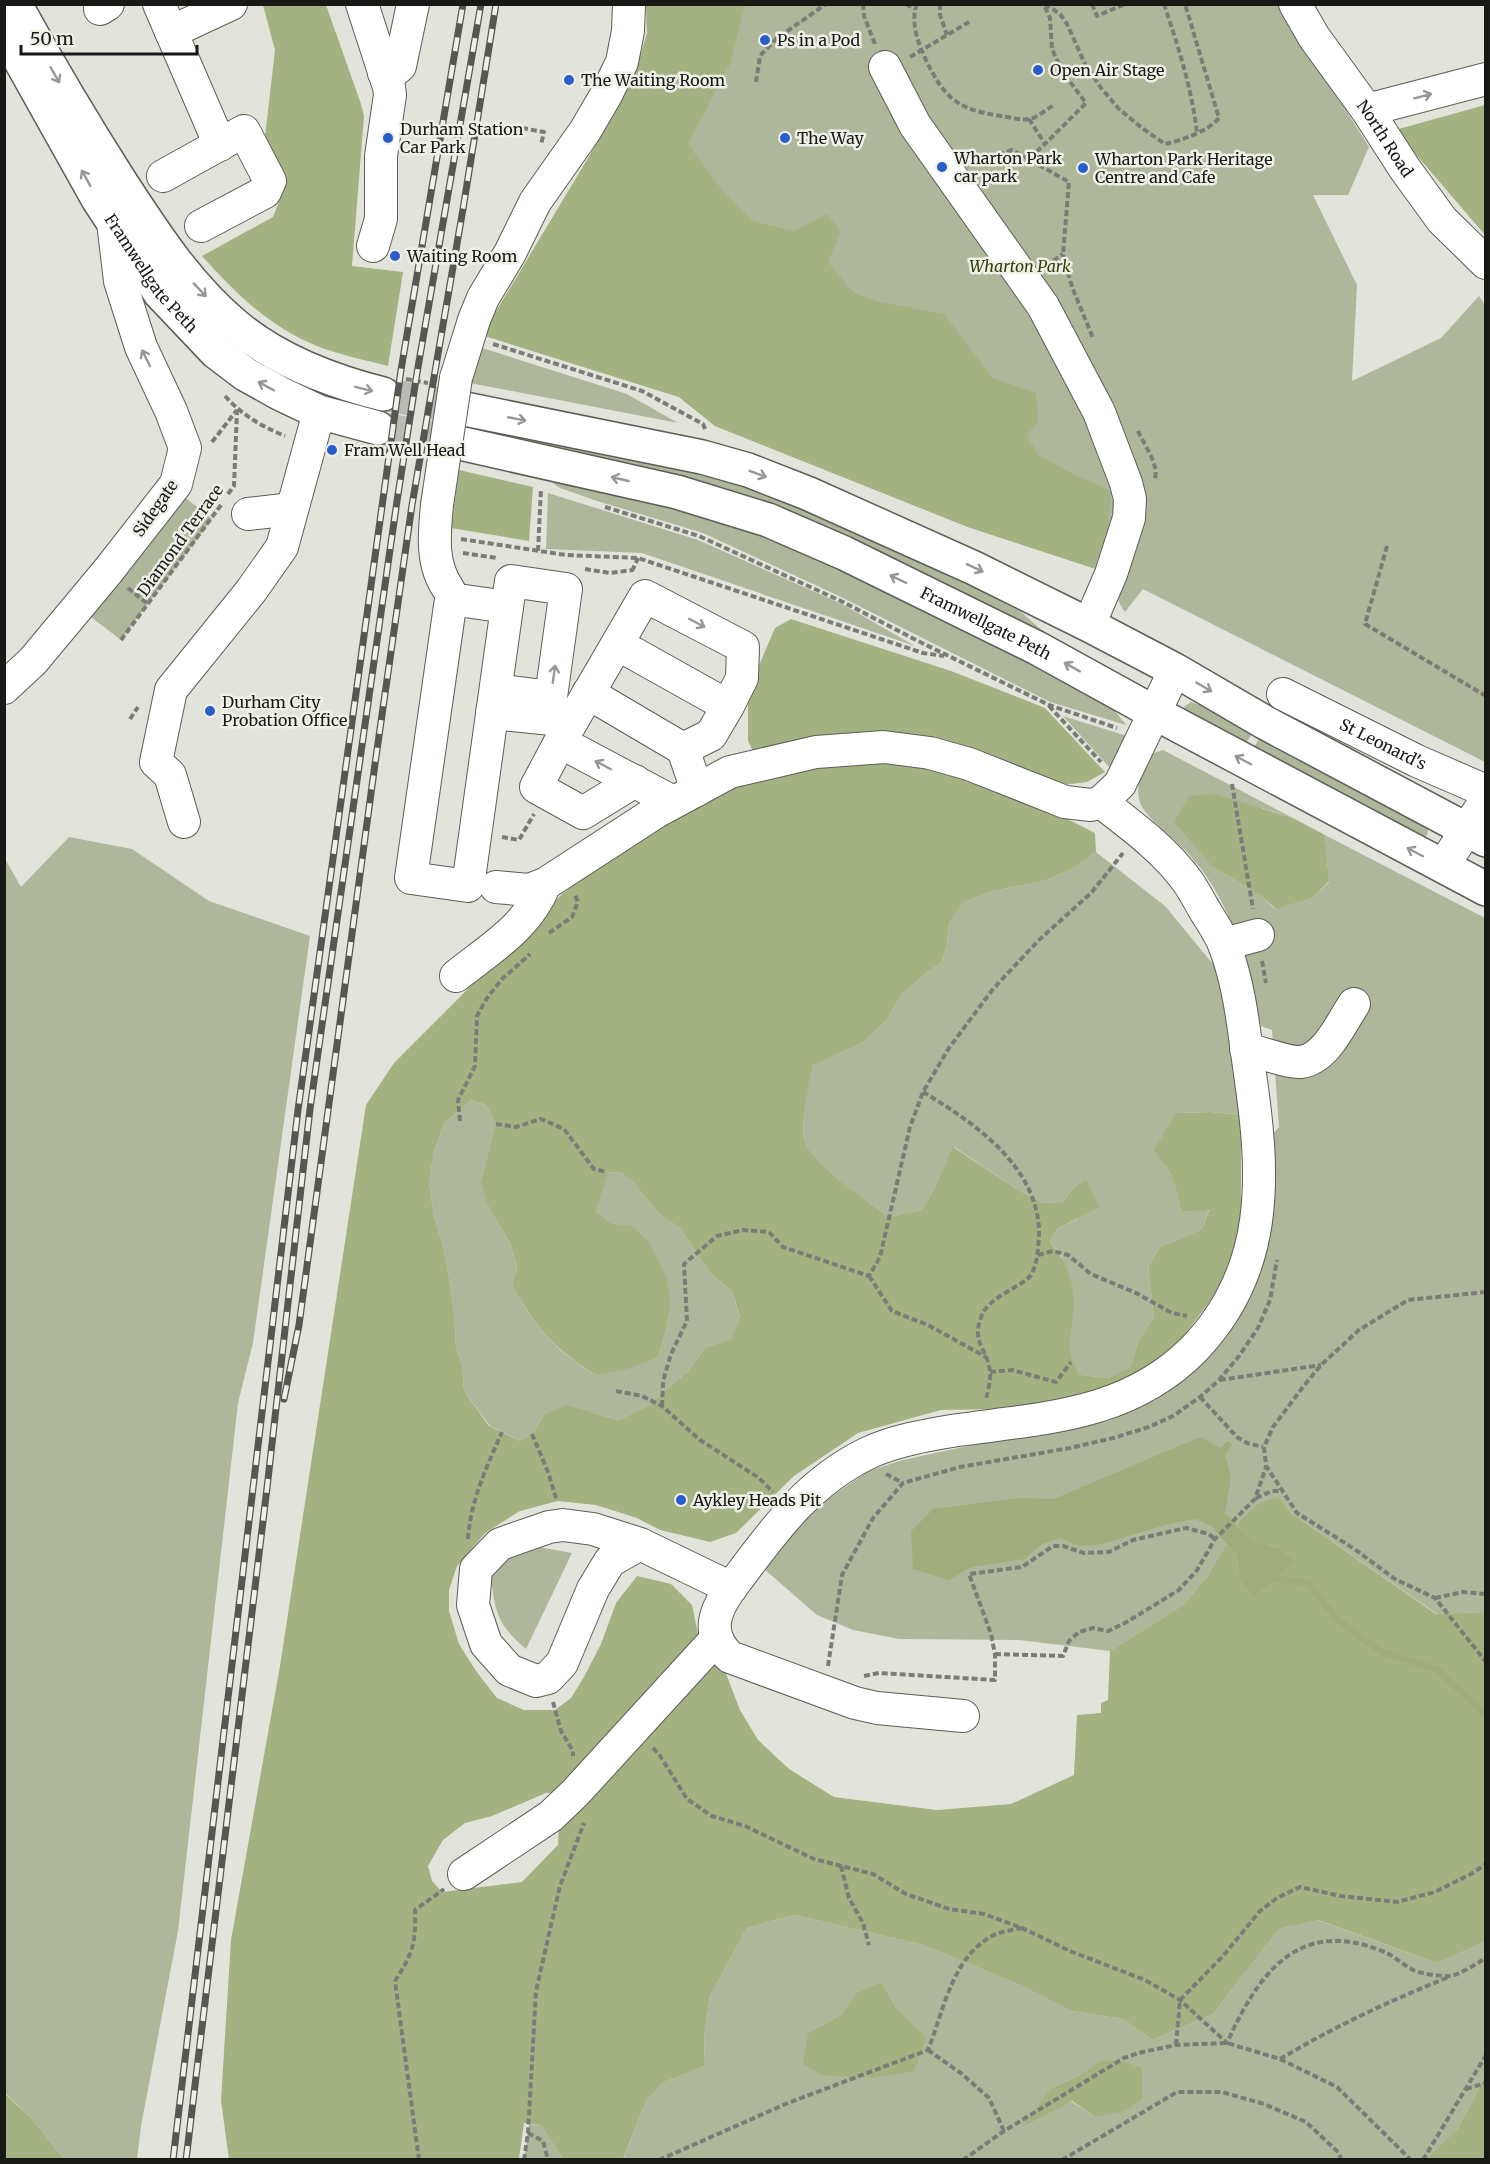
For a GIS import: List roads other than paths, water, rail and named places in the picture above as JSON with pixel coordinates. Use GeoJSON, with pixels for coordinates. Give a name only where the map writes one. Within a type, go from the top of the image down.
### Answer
{"type":"FeatureCollection","features":[{"type":"Feature","properties":{"kind":"highway","name":"Framwellgate Peth"},"geometry":{"type":"LineString","coordinates":[[15,4],[74,107],[162,246],[204,295],[237,326],[267,347],[301,366],[347,385],[394,386]]}},
{"type":"Feature","properties":{"kind":"highway","name":"Framwellgate Peth"},"geometry":{"type":"LineString","coordinates":[[4,31],[86,179],[160,293],[216,352],[245,374],[319,412],[385,439]]}},
{"type":"Feature","properties":{"kind":"highway"},"geometry":{"type":"LineString","coordinates":[[451,391],[748,470],[807,493],[974,568],[1089,625],[1476,835]]}},
{"type":"Feature","properties":{"kind":"highway","name":"Framwellgate Peth"},"geometry":{"type":"LineString","coordinates":[[455,442],[677,492],[768,520],[844,553],[1037,648],[1485,889]]}},
{"type":"Feature","properties":{"kind":"street"},"geometry":{"type":"LineString","coordinates":[[201,226],[265,192],[270,181],[232,138],[165,18],[231,4]]}},
{"type":"Feature","properties":{"kind":"street"},"geometry":{"type":"LineString","coordinates":[[362,4],[390,95],[381,156],[381,219],[373,246]]}},
{"type":"Feature","properties":{"kind":"street"},"geometry":{"type":"LineString","coordinates":[[384,73],[400,66],[413,4]]}},
{"type":"Feature","properties":{"kind":"street"},"geometry":{"type":"LineString","coordinates":[[449,590],[437,567],[436,520],[451,391],[483,298],[514,248],[535,202],[585,131],[622,62],[628,31],[629,4]]}},
{"type":"Feature","properties":{"kind":"street","name":"North Road"},"geometry":{"type":"LineString","coordinates":[[1295,4],[1314,37],[1442,220],[1485,263]]}},
{"type":"Feature","properties":{"kind":"street"},"geometry":{"type":"LineString","coordinates":[[885,67],[915,125],[1043,306],[1099,412],[1130,499],[1129,518],[1122,543],[1089,625]]}},
{"type":"Feature","properties":{"kind":"street"},"geometry":{"type":"LineString","coordinates":[[1367,110],[1485,79]]}},
{"type":"Feature","properties":{"kind":"street"},"geometry":{"type":"LineString","coordinates":[[163,176],[232,138]]}},
{"type":"Feature","properties":{"kind":"street","name":"Sidegate"},"geometry":{"type":"LineString","coordinates":[[4,688],[33,661],[176,483],[186,448],[137,336],[120,280],[113,222]]}},
{"type":"Feature","properties":{"kind":"street"},"geometry":{"type":"LineString","coordinates":[[184,822],[170,775],[156,762],[171,690],[251,591],[282,547],[319,412]]}},
{"type":"Feature","properties":{"kind":"street"},"geometry":{"type":"LineString","coordinates":[[248,514],[292,509]]}},
{"type":"Feature","properties":{"kind":"street"},"geometry":{"type":"LineString","coordinates":[[494,702],[551,697],[566,589],[511,581],[468,886],[411,878],[451,599],[507,608]]}},
{"type":"Feature","properties":{"kind":"street"},"geometry":{"type":"LineString","coordinates":[[634,782],[583,813],[536,787],[645,596],[743,647],[742,678],[711,735],[683,749]]}},
{"type":"Feature","properties":{"kind":"street"},"geometry":{"type":"LineString","coordinates":[[617,644],[728,706]]}},
{"type":"Feature","properties":{"kind":"street"},"geometry":{"type":"LineString","coordinates":[[496,887],[529,890],[555,878],[656,812],[730,772],[816,752],[884,747],[930,753],[959,761],[1065,802],[1091,805],[1111,793],[1155,713],[1175,670]]}},
{"type":"Feature","properties":{"kind":"street"},"geometry":{"type":"LineString","coordinates":[[588,693],[683,749]]}},
{"type":"Feature","properties":{"kind":"street","name":"St Leonard's"},"geometry":{"type":"LineString","coordinates":[[1283,694],[1417,761],[1485,791]]}},
{"type":"Feature","properties":{"kind":"street"},"geometry":{"type":"LineString","coordinates":[[494,702],[566,732],[634,782],[685,796]]}},
{"type":"Feature","properties":{"kind":"street"},"geometry":{"type":"LineString","coordinates":[[683,749],[685,796]]}},
{"type":"Feature","properties":{"kind":"street"},"geometry":{"type":"LineString","coordinates":[[1376,781],[1417,761]]}},
{"type":"Feature","properties":{"kind":"street"},"geometry":{"type":"LineString","coordinates":[[963,1716],[877,1708],[831,1694],[730,1657],[716,1639],[715,1617],[731,1588],[791,1509],[833,1474],[868,1453],[902,1441],[943,1432],[1037,1420],[1096,1408],[1127,1396],[1165,1373],[1193,1350],[1218,1320],[1248,1264],[1257,1220],[1256,1115],[1238,992],[1224,944],[1187,881],[1140,832],[1111,793]]}},
{"type":"Feature","properties":{"kind":"street"},"geometry":{"type":"LineString","coordinates":[[1443,866],[1476,835],[1485,800]]}},
{"type":"Feature","properties":{"kind":"street"},"geometry":{"type":"LineString","coordinates":[[456,976],[522,923],[555,878]]}},
{"type":"Feature","properties":{"kind":"street"},"geometry":{"type":"LineString","coordinates":[[1224,944],[1258,935]]}},
{"type":"Feature","properties":{"kind":"street"},"geometry":{"type":"LineString","coordinates":[[1246,1049],[1301,1062],[1314,1057],[1327,1045],[1354,1004]]}},
{"type":"Feature","properties":{"kind":"street"},"geometry":{"type":"LineString","coordinates":[[640,1544],[610,1562],[593,1589],[562,1662],[548,1678],[536,1681],[509,1670],[486,1644],[473,1605],[476,1569],[500,1544],[549,1527],[563,1525],[593,1529],[640,1544],[731,1588]]}},
{"type":"Feature","properties":{"kind":"street"},"geometry":{"type":"LineString","coordinates":[[464,1874],[551,1816],[576,1792],[716,1639]]}},
{"type":"Feature","properties":{"kind":"waterway"},"geometry":{"type":"LineString","coordinates":[[1224,1450],[1228,1445]]}},
{"type":"Feature","properties":{"kind":"waterway"},"geometry":{"type":"LineString","coordinates":[[1274,1579],[1309,1583],[1337,1620],[1382,1652],[1439,1670],[1486,1716]]}},
{"type":"Feature","properties":{"kind":"tunnel"},"geometry":{"type":"LineString","coordinates":[[383,394],[460,408]]}},
{"type":"Feature","properties":{"kind":"tunnel"},"geometry":{"type":"LineString","coordinates":[[378,428],[455,442]]}},
{"type":"Feature","properties":{"kind":"railway"},"geometry":{"type":"LineString","coordinates":[[173,2160],[298,1110],[401,370],[463,4]]}},
{"type":"Feature","properties":{"kind":"railway"},"geometry":{"type":"LineString","coordinates":[[186,2160],[310,1109],[397,501],[481,4]]}},
{"type":"Feature","properties":{"kind":"railway"},"geometry":{"type":"LineString","coordinates":[[284,1399],[299,1325],[412,505],[496,4]]}},
{"type":"Feature","properties":{"kind":"place","name":"Ps in a Pod"},"geometry":{"type":"Point","coordinates":[765,40]}},
{"type":"Feature","properties":{"kind":"place","name":"Open Air Stage"},"geometry":{"type":"Point","coordinates":[1038,70]}},
{"type":"Feature","properties":{"kind":"place","name":"The Waiting Room"},"geometry":{"type":"Point","coordinates":[569,80]}},
{"type":"Feature","properties":{"kind":"place","name":"Durham Station Car Park"},"geometry":{"type":"Point","coordinates":[388,138]}},
{"type":"Feature","properties":{"kind":"place","name":"The Way"},"geometry":{"type":"Point","coordinates":[785,138]}},
{"type":"Feature","properties":{"kind":"place","name":"Wharton Park car park"},"geometry":{"type":"Point","coordinates":[942,167]}},
{"type":"Feature","properties":{"kind":"place","name":"Wharton Park Heritage Centre and Cafe"},"geometry":{"type":"Point","coordinates":[1083,168]}},
{"type":"Feature","properties":{"kind":"place","name":"Waiting Room"},"geometry":{"type":"Point","coordinates":[395,256]}},
{"type":"Feature","properties":{"kind":"place","name":"Fram Well Head"},"geometry":{"type":"Point","coordinates":[332,450]}},
{"type":"Feature","properties":{"kind":"place","name":"Durham City Probation Office"},"geometry":{"type":"Point","coordinates":[210,711]}},
{"type":"Feature","properties":{"kind":"place","name":"Aykley Heads Pit"},"geometry":{"type":"Point","coordinates":[681,1500]}},
{"type":"Feature","properties":{"kind":"park label","name":"Wharton Park"},"geometry":{"type":"Point","coordinates":[1020,266]}}]}
